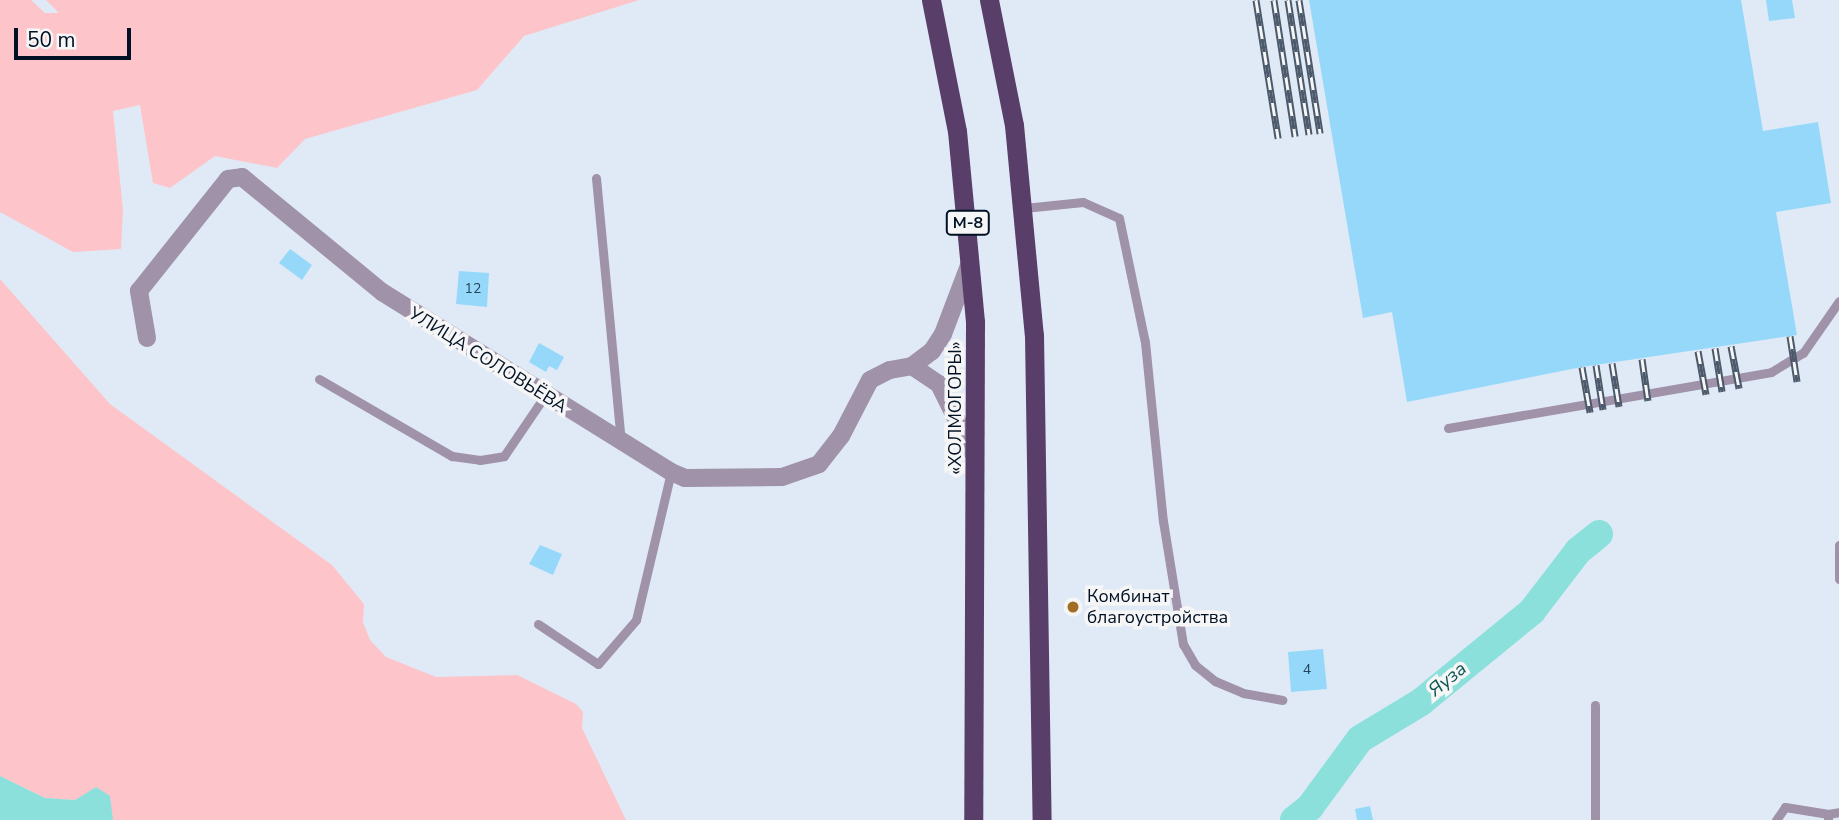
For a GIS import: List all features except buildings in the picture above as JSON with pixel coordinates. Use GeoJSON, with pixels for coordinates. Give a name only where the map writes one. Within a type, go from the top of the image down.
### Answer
{"type":"FeatureCollection","features":[{"type":"Feature","properties":{"kind":"highway","name":"«ХОЛМОГОРЫ»"},"geometry":{"type":"LineString","coordinates":[[930,0],[957,131],[971,259],[977,461],[973,820]]}},
{"type":"Feature","properties":{"kind":"highway"},"geometry":{"type":"LineString","coordinates":[[989,0],[1014,125],[1034,335],[1042,820]]}},
{"type":"Feature","properties":{"kind":"street","name":"УЛИЦА СОЛОВЬЁВА"},"geometry":{"type":"LineString","coordinates":[[148,338],[139,291],[228,179],[242,177],[382,292],[544,397],[671,472],[685,478],[762,479],[809,470],[841,436],[870,380],[912,366],[943,334],[971,259]]}},
{"type":"Feature","properties":{"kind":"street"},"geometry":{"type":"LineString","coordinates":[[912,366],[939,384],[977,461]]}},
{"type":"Feature","properties":{"kind":"lane"},"geometry":{"type":"LineString","coordinates":[[596,178],[621,442]]}},
{"type":"Feature","properties":{"kind":"lane"},"geometry":{"type":"LineString","coordinates":[[1024,208],[1083,202],[1119,218],[1145,342],[1163,521],[1183,644],[1195,665],[1214,681],[1242,693],[1282,700]]}},
{"type":"Feature","properties":{"kind":"lane"},"geometry":{"type":"LineString","coordinates":[[1448,428],[1771,372],[1803,353],[1839,301]]}},
{"type":"Feature","properties":{"kind":"lane"},"geometry":{"type":"LineString","coordinates":[[319,379],[452,456],[480,460],[504,456],[544,397]]}},
{"type":"Feature","properties":{"kind":"lane"},"geometry":{"type":"LineString","coordinates":[[538,624],[598,664],[636,620],[671,472]]}},
{"type":"Feature","properties":{"kind":"lane"},"geometry":{"type":"LineString","coordinates":[[1839,545],[1839,579]]}},
{"type":"Feature","properties":{"kind":"lane"},"geometry":{"type":"LineString","coordinates":[[1595,705],[1595,820]]}},
{"type":"Feature","properties":{"kind":"lane"},"geometry":{"type":"LineString","coordinates":[[1776,820],[1785,807],[1828,817],[1839,812]]}},
{"type":"Feature","properties":{"kind":"shaded area"},"geometry":{"type":"Polygon","coordinates":[[[0,0],[31,0],[45,13],[59,13],[46,0],[639,0],[524,36],[477,90],[305,139],[277,168],[215,156],[170,188],[153,183],[140,105],[113,111],[123,210],[121,249],[73,252],[0,212],[0,0]]]}},
{"type":"Feature","properties":{"kind":"shaded area"},"geometry":{"type":"Polygon","coordinates":[[[0,279],[110,404],[332,565],[364,604],[363,622],[370,640],[386,657],[436,677],[517,675],[576,704],[583,712],[582,728],[626,820],[113,820],[75,800],[45,798],[0,776],[0,279]]]}},
{"type":"Feature","properties":{"kind":"shaded area"},"geometry":{"type":"Polygon","coordinates":[[[0,776],[45,798],[75,800],[96,787],[110,796],[113,820],[0,820],[0,776]]]}},
{"type":"Feature","properties":{"kind":"waterway","name":"Яуза"},"geometry":{"type":"LineString","coordinates":[[1294,820],[1310,807],[1360,739],[1421,702],[1532,611],[1578,551],[1599,534]]}},
{"type":"Feature","properties":{"kind":"railway"},"geometry":{"type":"LineString","coordinates":[[1256,0],[1278,138]]}},
{"type":"Feature","properties":{"kind":"railway"},"geometry":{"type":"LineString","coordinates":[[1274,0],[1295,136]]}},
{"type":"Feature","properties":{"kind":"railway"},"geometry":{"type":"LineString","coordinates":[[1288,0],[1309,134]]}},
{"type":"Feature","properties":{"kind":"railway"},"geometry":{"type":"LineString","coordinates":[[1299,0],[1320,133]]}},
{"type":"Feature","properties":{"kind":"railway"},"geometry":{"type":"LineString","coordinates":[[1790,336],[1797,381]]}},
{"type":"Feature","properties":{"kind":"railway"},"geometry":{"type":"LineString","coordinates":[[1731,346],[1739,388]]}},
{"type":"Feature","properties":{"kind":"railway"},"geometry":{"type":"LineString","coordinates":[[1715,348],[1722,391]]}},
{"type":"Feature","properties":{"kind":"railway"},"geometry":{"type":"LineString","coordinates":[[1698,351],[1706,394]]}},
{"type":"Feature","properties":{"kind":"railway"},"geometry":{"type":"LineString","coordinates":[[1642,359],[1648,401]]}},
{"type":"Feature","properties":{"kind":"railway"},"geometry":{"type":"LineString","coordinates":[[1612,363],[1619,406]]}},
{"type":"Feature","properties":{"kind":"railway"},"geometry":{"type":"LineString","coordinates":[[1596,365],[1603,409]]}},
{"type":"Feature","properties":{"kind":"railway"},"geometry":{"type":"LineString","coordinates":[[1582,367],[1590,412]]}},
{"type":"Feature","properties":{"kind":"place","name":"Комбинат благоустройства"},"geometry":{"type":"Point","coordinates":[1073,607]}}]}
